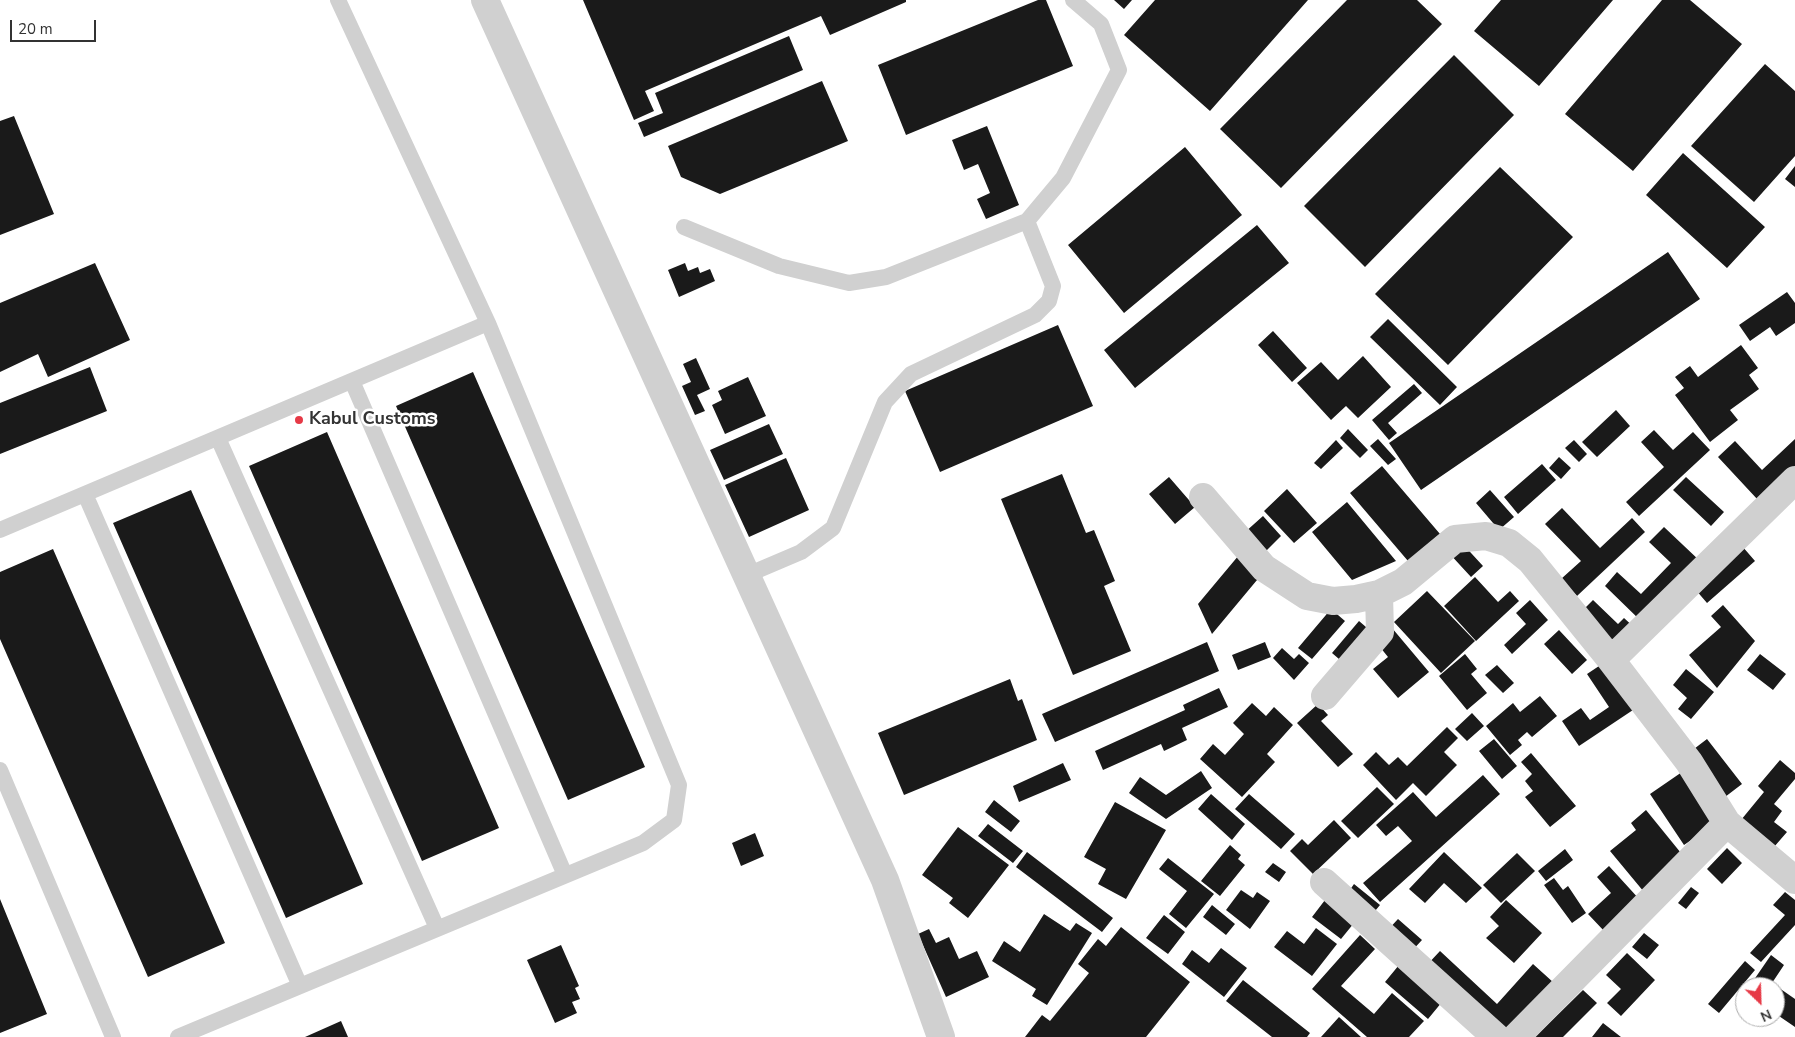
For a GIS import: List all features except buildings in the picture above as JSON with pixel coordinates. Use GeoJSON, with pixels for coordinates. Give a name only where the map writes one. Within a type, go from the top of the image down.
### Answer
{"type":"FeatureCollection","features":[{"type":"Feature","properties":{"kind":"street"},"geometry":{"type":"LineString","coordinates":[[485,0],[885,880],[941,1037]]}},
{"type":"Feature","properties":{"kind":"street"},"geometry":{"type":"LineString","coordinates":[[1611,660],[1795,480]]}},
{"type":"Feature","properties":{"kind":"street"},"geometry":{"type":"LineString","coordinates":[[1203,496],[1264,568],[1307,596],[1333,601],[1379,594],[1403,582],[1455,539],[1486,536],[1509,543],[1530,560],[1611,660],[1689,762],[1726,823],[1795,880]]}},
{"type":"Feature","properties":{"kind":"street"},"geometry":{"type":"LineString","coordinates":[[1325,696],[1380,632],[1379,594]]}},
{"type":"Feature","properties":{"kind":"street"},"geometry":{"type":"LineString","coordinates":[[1516,1037],[1726,823]]}},
{"type":"Feature","properties":{"kind":"street"},"geometry":{"type":"LineString","coordinates":[[1324,882],[1496,1037]]}},
{"type":"Feature","properties":{"kind":"lane"},"geometry":{"type":"LineString","coordinates":[[178,1037],[642,843],[674,820],[679,785],[488,323],[338,0]]}},
{"type":"Feature","properties":{"kind":"lane"},"geometry":{"type":"LineString","coordinates":[[684,227],[779,266],[849,282],[886,277],[1027,221],[1063,178],[1119,70],[1101,24],[1073,0]]}},
{"type":"Feature","properties":{"kind":"lane"},"geometry":{"type":"LineString","coordinates":[[747,576],[801,552],[833,528],[885,402],[911,374],[1035,314],[1049,301],[1053,286],[1027,221]]}},
{"type":"Feature","properties":{"kind":"lane"},"geometry":{"type":"LineString","coordinates":[[0,530],[488,323]]}},
{"type":"Feature","properties":{"kind":"lane"},"geometry":{"type":"LineString","coordinates":[[352,381],[565,875]]}},
{"type":"Feature","properties":{"kind":"lane"},"geometry":{"type":"LineString","coordinates":[[218,438],[437,928]]}},
{"type":"Feature","properties":{"kind":"lane"},"geometry":{"type":"LineString","coordinates":[[85,494],[300,986]]}},
{"type":"Feature","properties":{"kind":"lane"},"geometry":{"type":"LineString","coordinates":[[0,770],[113,1037]]}},
{"type":"Feature","properties":{"kind":"place","name":"Kabul Customs"},"geometry":{"type":"Point","coordinates":[299,420]}}]}
